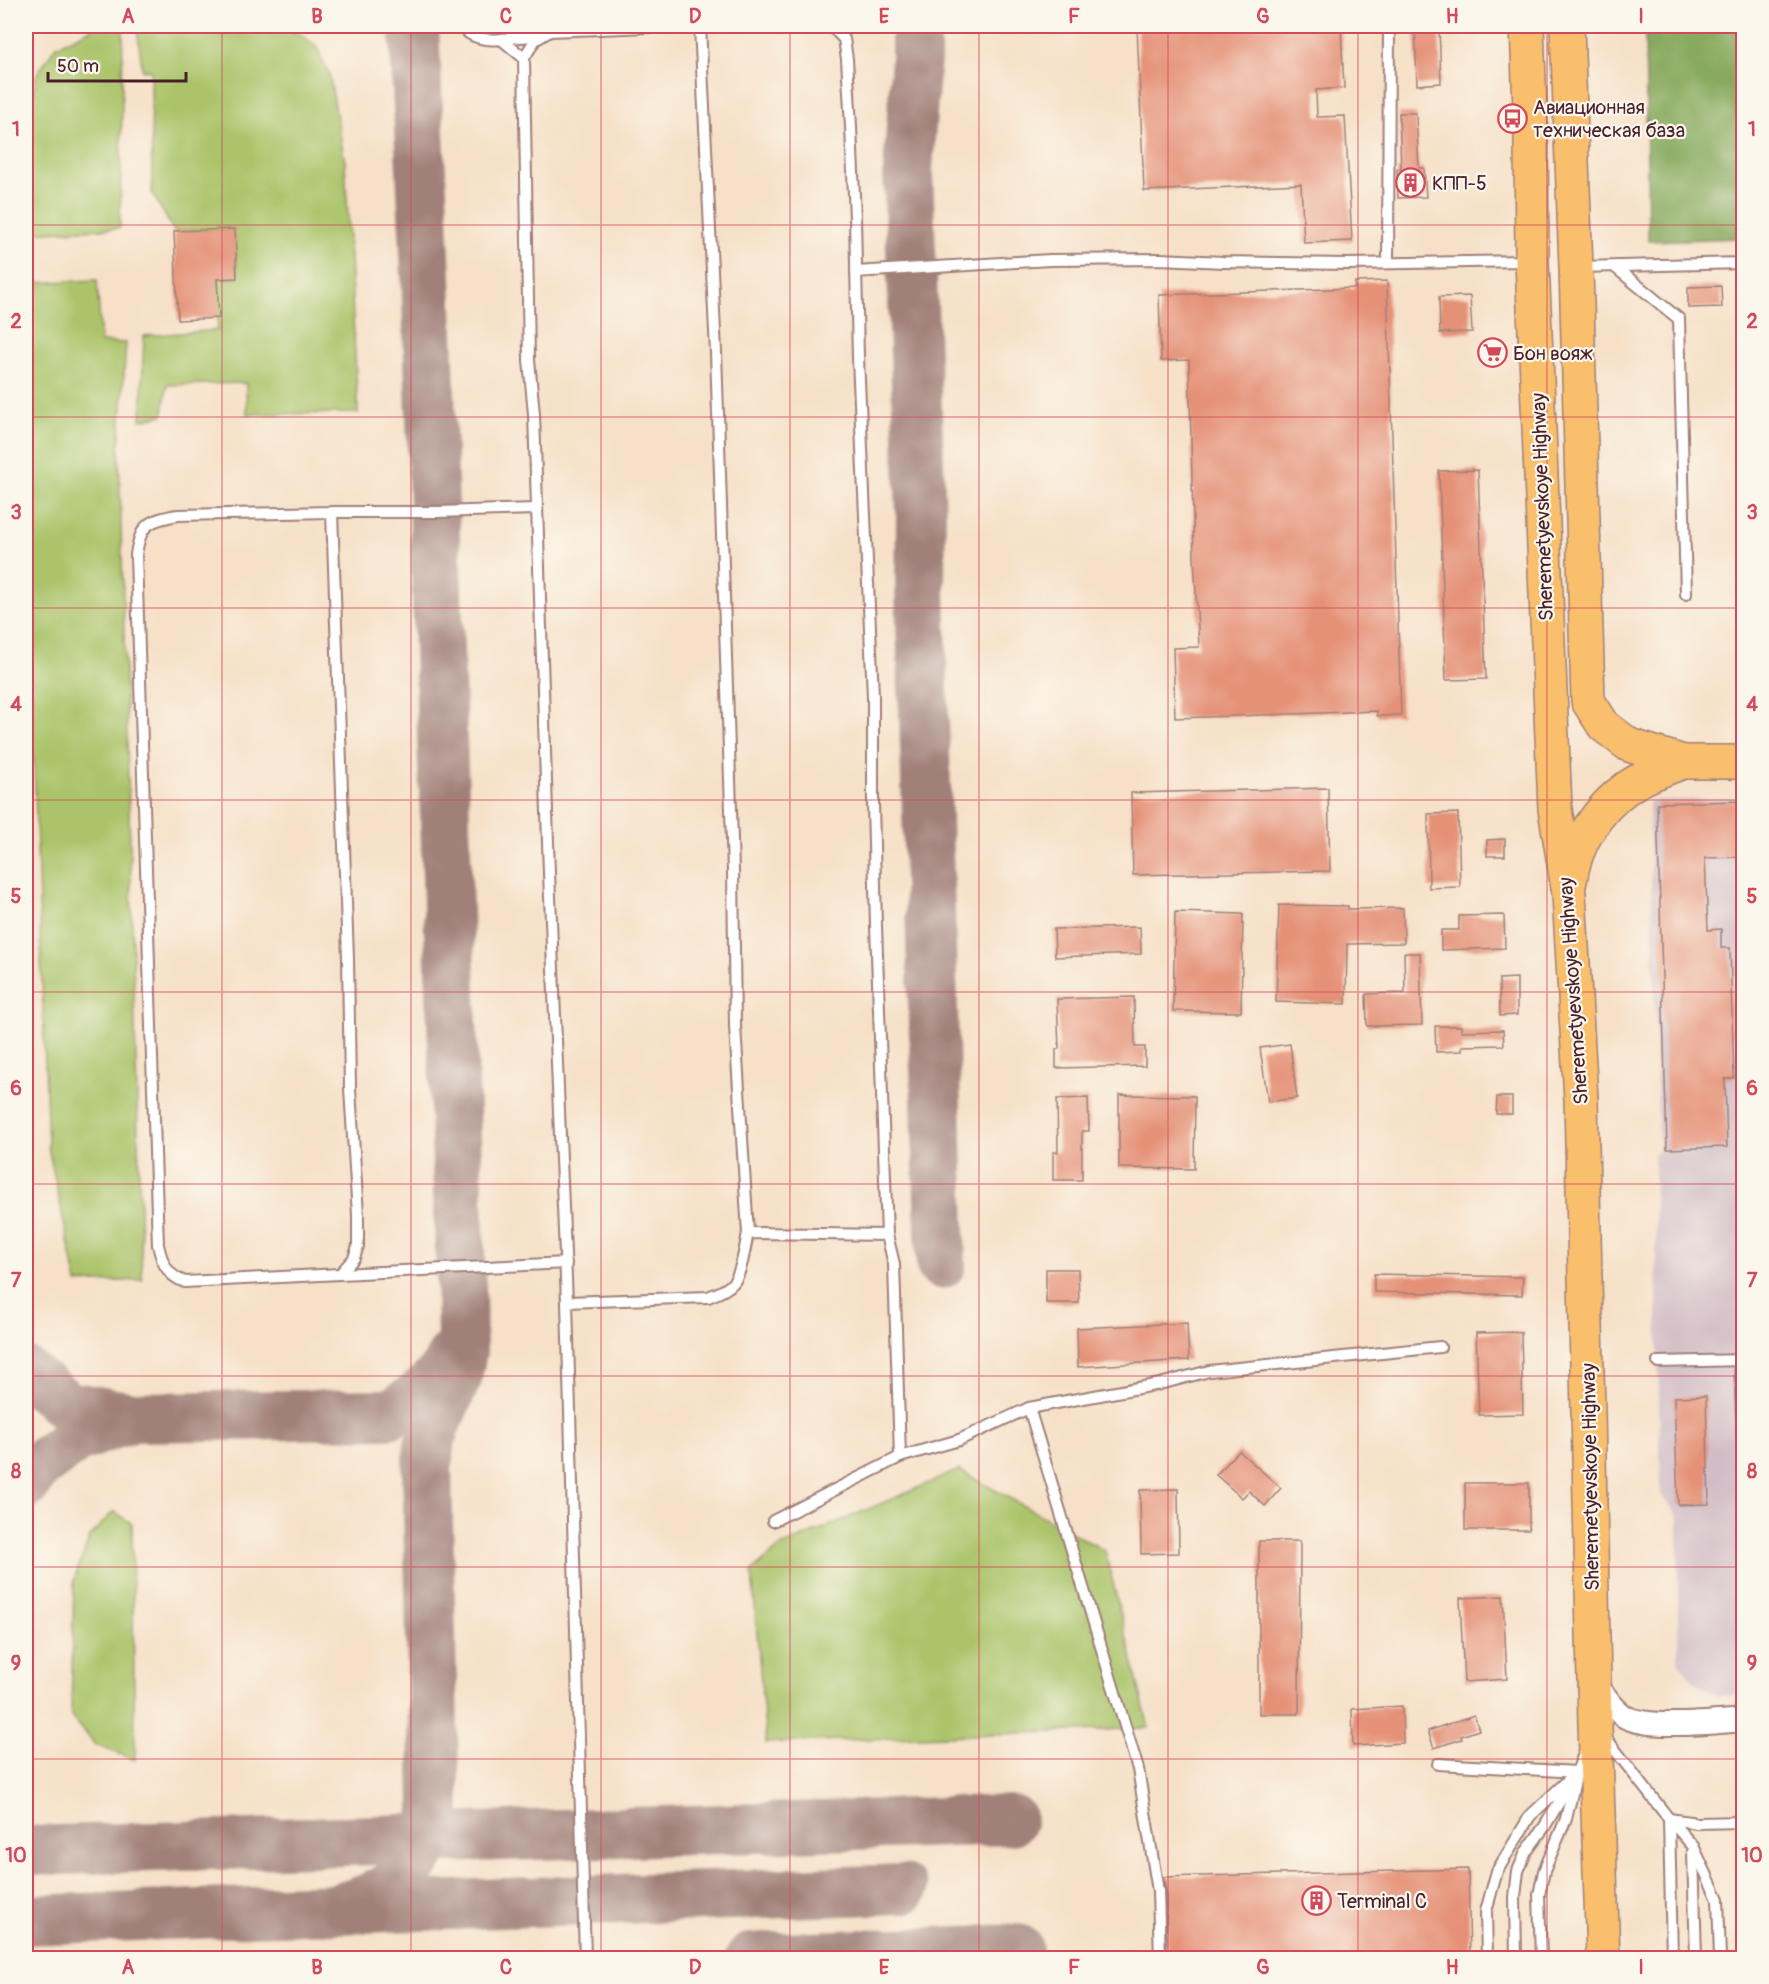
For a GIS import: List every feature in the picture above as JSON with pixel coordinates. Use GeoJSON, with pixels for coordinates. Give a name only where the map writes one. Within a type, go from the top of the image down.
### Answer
{"type":"FeatureCollection","features":[{"type":"Feature","properties":{"kind":"main road","name":"Sheremetyevskoye Highway"},"geometry":{"type":"LineString","coordinates":[[1527,26],[1532,261],[1555,809],[1569,894],[1581,1099],[1595,1725],[1603,1959]]}},
{"type":"Feature","properties":{"kind":"main road","name":"Sheremetyevskoye Highway"},"geometry":{"type":"LineString","coordinates":[[1567,26],[1588,701],[1604,726],[1616,737],[1629,745],[1683,762]]}},
{"type":"Feature","properties":{"kind":"main road"},"geometry":{"type":"LineString","coordinates":[[1569,894],[1572,869],[1580,845],[1592,823],[1608,803],[1628,787],[1683,762],[1743,762]]}},
{"type":"Feature","properties":{"kind":"street"},"geometry":{"type":"LineString","coordinates":[[1594,1680],[1605,1698],[1624,1716],[1634,1720],[1658,1724],[1743,1720]]}},
{"type":"Feature","properties":{"kind":"lane"},"geometry":{"type":"LineString","coordinates":[[462,26],[466,32],[488,40],[541,35]]}},
{"type":"Feature","properties":{"kind":"lane"},"geometry":{"type":"LineString","coordinates":[[585,1959],[566,1263],[549,873],[534,414],[529,360],[524,58],[535,40],[550,31],[673,26]]}},
{"type":"Feature","properties":{"kind":"lane"},"geometry":{"type":"LineString","coordinates":[[567,1302],[708,1297],[733,1283],[748,1233],[735,1026],[734,871],[716,352],[700,26]]}},
{"type":"Feature","properties":{"kind":"lane"},"geometry":{"type":"LineString","coordinates":[[828,26],[844,39],[853,173],[866,567],[873,696],[876,938],[887,1234],[894,1264],[900,1457]]}},
{"type":"Feature","properties":{"kind":"lane"},"geometry":{"type":"LineString","coordinates":[[1388,263],[1389,26]]}},
{"type":"Feature","properties":{"kind":"lane"},"geometry":{"type":"LineString","coordinates":[[501,39],[524,58]]}},
{"type":"Feature","properties":{"kind":"lane"},"geometry":{"type":"LineString","coordinates":[[856,272],[1050,260],[1161,259],[1223,262],[1388,263],[1532,261]]}},
{"type":"Feature","properties":{"kind":"lane"},"geometry":{"type":"LineString","coordinates":[[1576,268],[1743,263]]}},
{"type":"Feature","properties":{"kind":"lane"},"geometry":{"type":"LineString","coordinates":[[1615,267],[1679,319],[1686,594]]}},
{"type":"Feature","properties":{"kind":"lane"},"geometry":{"type":"LineString","coordinates":[[537,509],[178,515],[159,519],[142,530],[136,555],[158,1245],[166,1268],[176,1279],[185,1282],[566,1263]]}},
{"type":"Feature","properties":{"kind":"lane"},"geometry":{"type":"LineString","coordinates":[[332,513],[350,1089],[358,1215],[358,1246],[354,1258],[340,1274]]}},
{"type":"Feature","properties":{"kind":"lane"},"geometry":{"type":"LineString","coordinates":[[748,1233],[887,1234]]}},
{"type":"Feature","properties":{"kind":"lane"},"geometry":{"type":"LineString","coordinates":[[773,1521],[900,1457],[959,1440],[1029,1408],[1160,1384],[1209,1371],[1440,1347]]}},
{"type":"Feature","properties":{"kind":"lane"},"geometry":{"type":"LineString","coordinates":[[1658,1362],[1742,1360],[1743,1476]]}},
{"type":"Feature","properties":{"kind":"lane"},"geometry":{"type":"LineString","coordinates":[[1029,1408],[1138,1769],[1158,1892],[1160,1959]]}},
{"type":"Feature","properties":{"kind":"lane"},"geometry":{"type":"LineString","coordinates":[[1541,1959],[1539,1894],[1541,1883],[1566,1819],[1577,1772],[1595,1725]]}},
{"type":"Feature","properties":{"kind":"lane"},"geometry":{"type":"LineString","coordinates":[[1595,1725],[1669,1820],[1693,1845],[1718,1899],[1720,1959]]}},
{"type":"Feature","properties":{"kind":"lane"},"geometry":{"type":"LineString","coordinates":[[1438,1764],[1577,1772]]}},
{"type":"Feature","properties":{"kind":"lane"},"geometry":{"type":"LineString","coordinates":[[1487,1959],[1486,1911],[1497,1871],[1530,1816],[1577,1772]]}},
{"type":"Feature","properties":{"kind":"lane"},"geometry":{"type":"LineString","coordinates":[[1516,1959],[1515,1897],[1518,1872],[1526,1852],[1545,1826],[1577,1772]]}},
{"type":"Feature","properties":{"kind":"lane"},"geometry":{"type":"LineString","coordinates":[[1669,1820],[1697,1823],[1743,1822]]}},
{"type":"Feature","properties":{"kind":"lane"},"geometry":{"type":"LineString","coordinates":[[1669,1820],[1672,1959]]}},
{"type":"Feature","properties":{"kind":"lane"},"geometry":{"type":"LineString","coordinates":[[1693,1845],[1696,1959]]}},
{"type":"Feature","properties":{"kind":"shaded area"},"geometry":{"type":"Polygon","coordinates":[[[1743,798],[1743,1694],[1718,1696],[1693,1681],[1678,1661],[1678,1516],[1661,1495],[1654,1153],[1659,1152],[1649,803],[1657,800],[1743,798]]]}},
{"type":"Feature","properties":{"kind":"green space"},"geometry":{"type":"Polygon","coordinates":[[[97,26],[123,26],[120,228],[26,233],[26,148],[36,76],[55,47],[97,26]]]}},
{"type":"Feature","properties":{"kind":"green space"},"geometry":{"type":"Polygon","coordinates":[[[137,26],[276,26],[300,34],[316,46],[329,73],[345,162],[358,413],[247,414],[246,383],[167,385],[163,415],[141,420],[144,336],[218,330],[217,279],[237,278],[234,229],[174,231],[152,193],[151,70],[142,70],[137,26]]]}},
{"type":"Feature","properties":{"kind":"green space"},"geometry":{"type":"Polygon","coordinates":[[[1645,26],[1743,26],[1743,238],[1648,241],[1645,26]]]}},
{"type":"Feature","properties":{"kind":"green space"},"geometry":{"type":"Polygon","coordinates":[[[97,280],[101,342],[126,343],[119,451],[142,1280],[77,1283],[48,1147],[26,546],[26,283],[97,280]]]}},
{"type":"Feature","properties":{"kind":"green space"},"geometry":{"type":"Polygon","coordinates":[[[959,1470],[1105,1551],[1149,1728],[766,1743],[752,1571],[780,1547],[959,1470]]]}},
{"type":"Feature","properties":{"kind":"green space"},"geometry":{"type":"Polygon","coordinates":[[[114,1511],[132,1524],[135,1760],[96,1745],[71,1716],[74,1580],[90,1536],[114,1511]]]}},
{"type":"Feature","properties":{"kind":"building"},"geometry":{"type":"Polygon","coordinates":[[[1137,26],[1341,26],[1344,88],[1316,90],[1317,117],[1345,116],[1352,241],[1304,243],[1301,184],[1144,191],[1137,26]]]}},
{"type":"Feature","properties":{"kind":"building"},"geometry":{"type":"Polygon","coordinates":[[[1439,26],[1441,83],[1417,85],[1415,27],[1439,26]]]}},
{"type":"Feature","properties":{"kind":"building"},"geometry":{"type":"Polygon","coordinates":[[[1399,113],[1416,113],[1419,168],[1424,168],[1426,197],[1398,198],[1397,169],[1401,169],[1399,113]]]}},
{"type":"Feature","properties":{"kind":"building"},"geometry":{"type":"Polygon","coordinates":[[[235,229],[237,278],[217,279],[219,318],[178,320],[174,231],[235,229]]]}},
{"type":"Feature","properties":{"kind":"building"},"geometry":{"type":"Polygon","coordinates":[[[1387,281],[1401,715],[1377,716],[1377,711],[1175,718],[1173,648],[1199,647],[1194,558],[1189,360],[1161,361],[1159,295],[1355,288],[1355,282],[1387,281]]]}},
{"type":"Feature","properties":{"kind":"building"},"geometry":{"type":"Polygon","coordinates":[[[1721,286],[1722,307],[1688,308],[1688,287],[1721,286]]]}},
{"type":"Feature","properties":{"kind":"building"},"geometry":{"type":"Polygon","coordinates":[[[1470,296],[1472,332],[1440,333],[1439,297],[1470,296]]]}},
{"type":"Feature","properties":{"kind":"building","name":"Бон вояж"},"geometry":{"type":"Polygon","coordinates":[[[1484,344],[1500,344],[1501,362],[1484,362],[1484,344]]]}},
{"type":"Feature","properties":{"kind":"building"},"geometry":{"type":"Polygon","coordinates":[[[1478,470],[1486,679],[1446,680],[1439,471],[1478,470]]]}},
{"type":"Feature","properties":{"kind":"building"},"geometry":{"type":"Polygon","coordinates":[[[1328,788],[1330,871],[1133,875],[1131,793],[1328,788]]]}},
{"type":"Feature","properties":{"kind":"building"},"geometry":{"type":"Polygon","coordinates":[[[1743,801],[1743,857],[1705,858],[1708,930],[1721,929],[1721,948],[1730,948],[1734,1078],[1725,1079],[1727,1147],[1667,1149],[1657,803],[1743,801]]]}},
{"type":"Feature","properties":{"kind":"building"},"geometry":{"type":"Polygon","coordinates":[[[1458,813],[1460,887],[1429,888],[1428,814],[1458,813]]]}},
{"type":"Feature","properties":{"kind":"building"},"geometry":{"type":"Polygon","coordinates":[[[1505,839],[1505,856],[1487,856],[1487,840],[1505,839]]]}},
{"type":"Feature","properties":{"kind":"building"},"geometry":{"type":"Polygon","coordinates":[[[1279,905],[1348,906],[1348,909],[1403,908],[1404,943],[1347,944],[1346,1004],[1276,1002],[1279,905]]]}},
{"type":"Feature","properties":{"kind":"building"},"geometry":{"type":"Polygon","coordinates":[[[1175,912],[1243,914],[1241,1012],[1173,1011],[1175,912]]]}},
{"type":"Feature","properties":{"kind":"building"},"geometry":{"type":"Polygon","coordinates":[[[1504,915],[1505,948],[1441,950],[1441,930],[1459,930],[1459,916],[1504,915]]]}},
{"type":"Feature","properties":{"kind":"building"},"geometry":{"type":"Polygon","coordinates":[[[1140,927],[1141,954],[1055,957],[1054,929],[1140,927]]]}},
{"type":"Feature","properties":{"kind":"building"},"geometry":{"type":"Polygon","coordinates":[[[1404,953],[1420,953],[1422,1025],[1367,1026],[1366,994],[1405,993],[1404,953]]]}},
{"type":"Feature","properties":{"kind":"building"},"geometry":{"type":"Polygon","coordinates":[[[1517,978],[1517,1015],[1500,1016],[1499,979],[1517,978]]]}},
{"type":"Feature","properties":{"kind":"building"},"geometry":{"type":"Polygon","coordinates":[[[1134,997],[1135,1047],[1145,1047],[1145,1066],[1056,1068],[1056,1049],[1059,1049],[1057,999],[1134,997]]]}},
{"type":"Feature","properties":{"kind":"building"},"geometry":{"type":"Polygon","coordinates":[[[1435,1026],[1461,1026],[1461,1031],[1503,1030],[1504,1045],[1462,1046],[1462,1051],[1436,1052],[1435,1026]]]}},
{"type":"Feature","properties":{"kind":"building"},"geometry":{"type":"Polygon","coordinates":[[[1290,1044],[1297,1098],[1268,1102],[1260,1048],[1290,1044]]]}},
{"type":"Feature","properties":{"kind":"building"},"geometry":{"type":"Polygon","coordinates":[[[1119,1095],[1195,1096],[1194,1169],[1119,1168],[1119,1095]]]}},
{"type":"Feature","properties":{"kind":"building"},"geometry":{"type":"Polygon","coordinates":[[[1497,1097],[1512,1097],[1512,1114],[1496,1114],[1497,1097]]]}},
{"type":"Feature","properties":{"kind":"building"},"geometry":{"type":"Polygon","coordinates":[[[1088,1098],[1089,1131],[1082,1131],[1082,1180],[1053,1180],[1053,1152],[1058,1152],[1057,1099],[1088,1098]]]}},
{"type":"Feature","properties":{"kind":"building"},"geometry":{"type":"Polygon","coordinates":[[[1046,1269],[1078,1269],[1079,1303],[1046,1303],[1046,1269]]]}},
{"type":"Feature","properties":{"kind":"building"},"geometry":{"type":"Polygon","coordinates":[[[1374,1274],[1523,1277],[1522,1295],[1374,1292],[1374,1274]]]}},
{"type":"Feature","properties":{"kind":"building"},"geometry":{"type":"Polygon","coordinates":[[[1187,1323],[1189,1360],[1078,1367],[1077,1328],[1187,1323]]]}},
{"type":"Feature","properties":{"kind":"building"},"geometry":{"type":"Polygon","coordinates":[[[1521,1332],[1523,1414],[1479,1415],[1476,1333],[1521,1332]]]}},
{"type":"Feature","properties":{"kind":"building"},"geometry":{"type":"Polygon","coordinates":[[[1706,1396],[1709,1504],[1678,1505],[1674,1397],[1706,1396]]]}},
{"type":"Feature","properties":{"kind":"building"},"geometry":{"type":"Polygon","coordinates":[[[1239,1451],[1281,1488],[1265,1506],[1249,1491],[1242,1498],[1216,1475],[1239,1451]]]}},
{"type":"Feature","properties":{"kind":"building"},"geometry":{"type":"Polygon","coordinates":[[[1465,1483],[1529,1483],[1529,1530],[1465,1530],[1465,1483]]]}},
{"type":"Feature","properties":{"kind":"building"},"geometry":{"type":"Polygon","coordinates":[[[1178,1489],[1179,1553],[1141,1554],[1140,1490],[1178,1489]]]}},
{"type":"Feature","properties":{"kind":"building"},"geometry":{"type":"Polygon","coordinates":[[[1259,1541],[1300,1541],[1299,1714],[1259,1714],[1259,1541]]]}},
{"type":"Feature","properties":{"kind":"building"},"geometry":{"type":"Polygon","coordinates":[[[1503,1596],[1507,1679],[1464,1682],[1460,1598],[1503,1596]]]}},
{"type":"Feature","properties":{"kind":"building"},"geometry":{"type":"Polygon","coordinates":[[[1402,1706],[1403,1743],[1353,1746],[1352,1709],[1402,1706]]]}},
{"type":"Feature","properties":{"kind":"building"},"geometry":{"type":"Polygon","coordinates":[[[1474,1715],[1479,1730],[1461,1736],[1462,1739],[1434,1748],[1428,1731],[1474,1715]]]}},
{"type":"Feature","properties":{"kind":"building","name":"Terminal C"},"geometry":{"type":"Polygon","coordinates":[[[1468,1869],[1470,1959],[1167,1959],[1166,1891],[1163,1877],[1468,1869]]]}},
{"type":"Feature","properties":{"kind":"taxiway"},"geometry":{"type":"LineString","coordinates":[[333,1909],[364,1900],[391,1886],[413,1865],[422,1852],[432,1827],[435,1810],[427,1469],[429,1445],[436,1423],[457,1377],[462,1352],[426,275],[414,26]]}},
{"type":"Feature","properties":{"kind":"taxiway"},"geometry":{"type":"LineString","coordinates":[[916,26],[908,169],[921,516],[920,590],[941,1264]]}},
{"type":"Feature","properties":{"kind":"taxiway"},"geometry":{"type":"LineString","coordinates":[[26,1372],[67,1406],[133,1417],[389,1414],[426,1390],[447,1365],[452,1355]]}},
{"type":"Feature","properties":{"kind":"taxiway"},"geometry":{"type":"LineString","coordinates":[[26,1484],[38,1466],[77,1438],[133,1417]]}},
{"type":"Feature","properties":{"kind":"taxiway"},"geometry":{"type":"LineString","coordinates":[[26,1851],[1012,1820]]}},
{"type":"Feature","properties":{"kind":"taxiway"},"geometry":{"type":"LineString","coordinates":[[26,1920],[903,1889]]}},
{"type":"Feature","properties":{"kind":"taxiway"},"geometry":{"type":"LineString","coordinates":[[750,1958],[1018,1949]]}},
{"type":"Feature","properties":{"kind":"place","name":"Авиационная техническая база"},"geometry":{"type":"Point","coordinates":[1512,119]}},
{"type":"Feature","properties":{"kind":"place","name":"КПП-5"},"geometry":{"type":"Point","coordinates":[1411,183]}},
{"type":"Feature","properties":{"kind":"place","name":"Бон вояж"},"geometry":{"type":"Point","coordinates":[1492,353]}},
{"type":"Feature","properties":{"kind":"place","name":"Terminal C"},"geometry":{"type":"Point","coordinates":[1316,1901]}}]}
